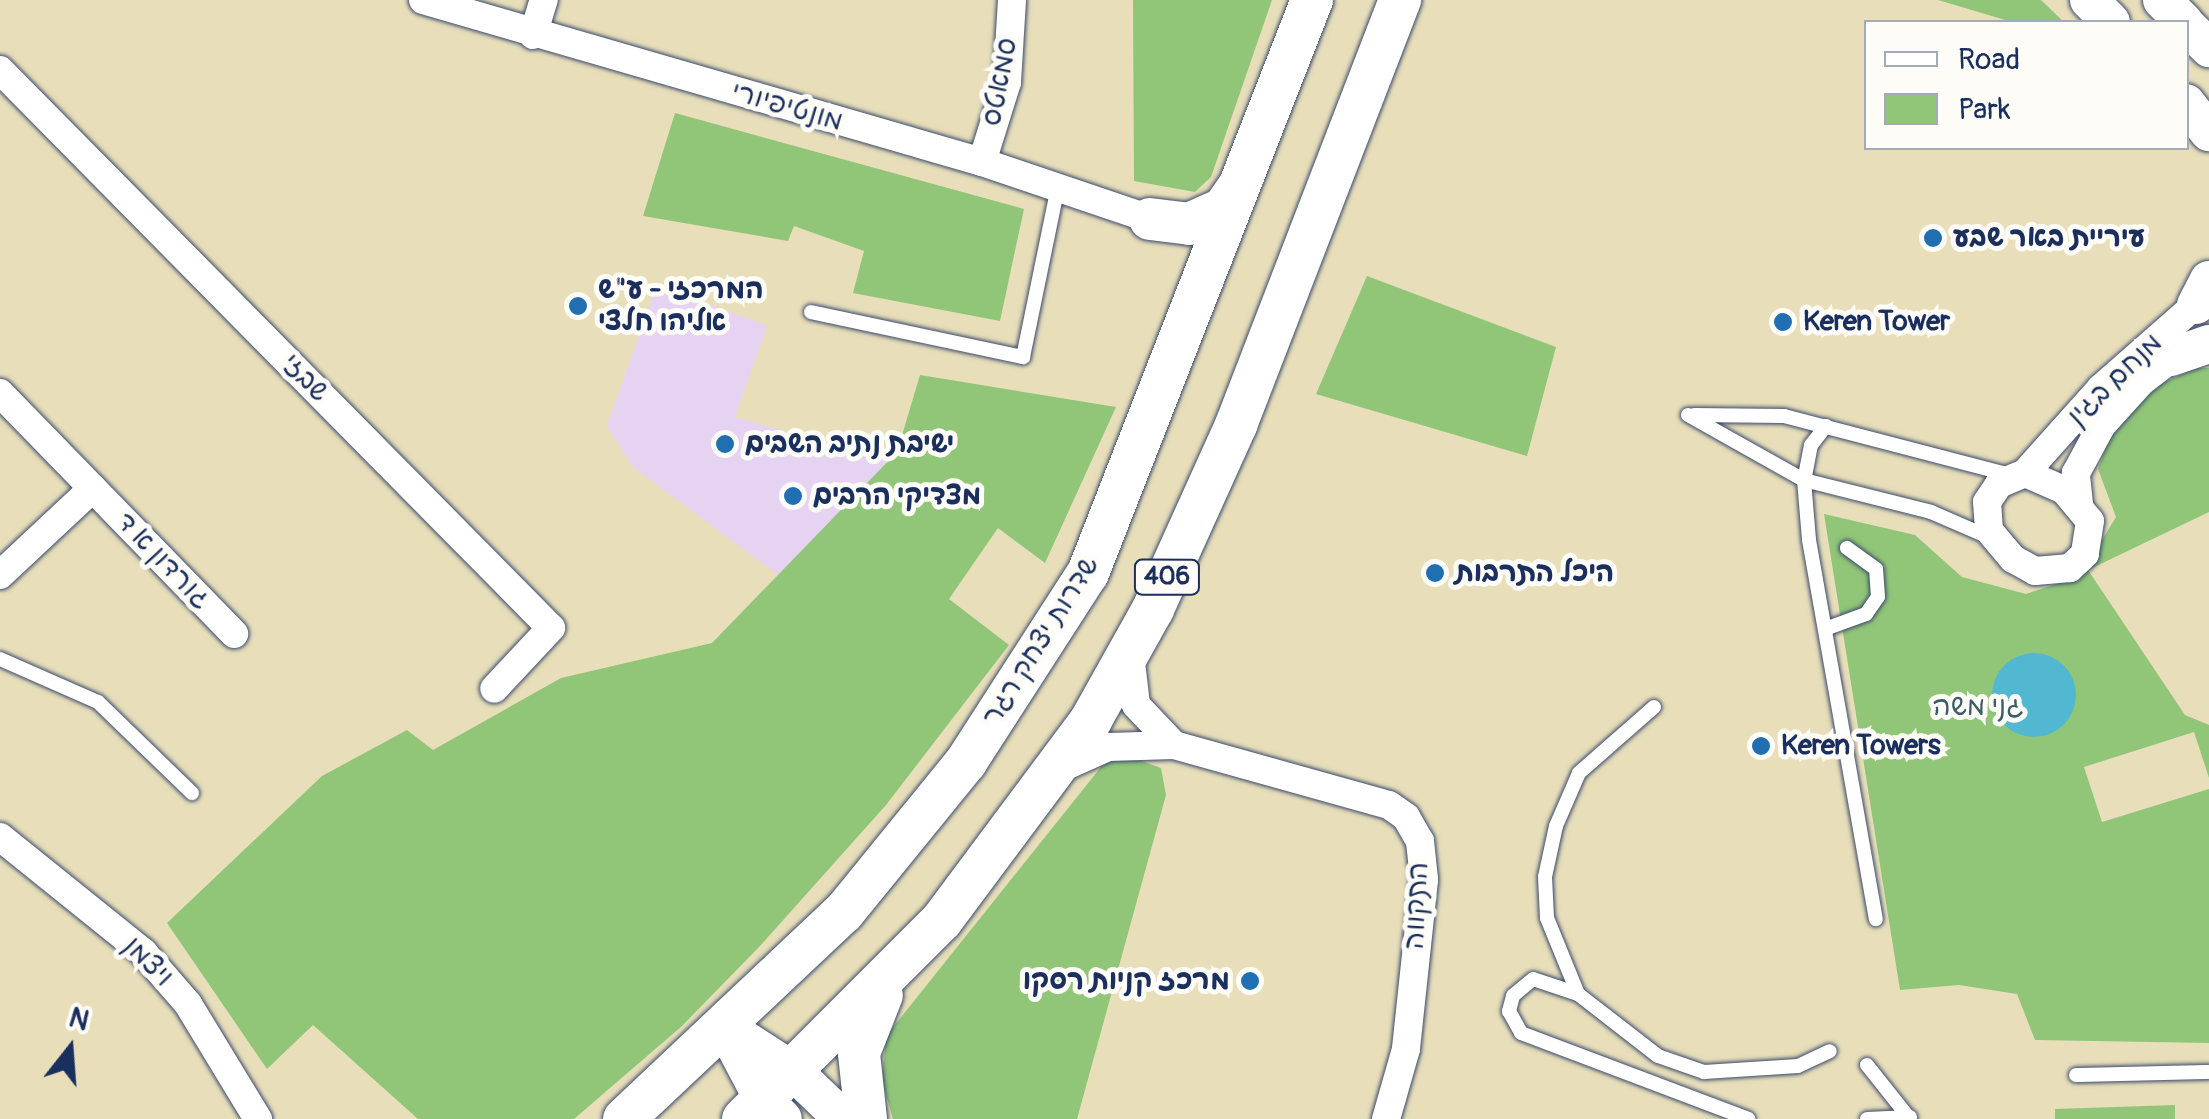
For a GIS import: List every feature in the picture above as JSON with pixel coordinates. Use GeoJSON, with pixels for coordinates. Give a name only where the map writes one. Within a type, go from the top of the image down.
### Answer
{"type":"FeatureCollection","features":[{"type":"Feature","properties":{"kind":"main road","name":"שדרות יצחק רגר"},"geometry":{"type":"LineString","coordinates":[[624,1119],[844,912],[966,762],[1088,572],[1206,280],[1312,0]]}},
{"type":"Feature","properties":{"kind":"main road","name":"406"},"geometry":{"type":"LineString","coordinates":[[771,1102],[893,974],[1052,773],[1130,650],[1281,317],[1400,0]]}},
{"type":"Feature","properties":{"kind":"main road"},"geometry":{"type":"LineString","coordinates":[[1150,218],[1189,224],[1223,208],[1244,178]]}},
{"type":"Feature","properties":{"kind":"main road"},"geometry":{"type":"LineString","coordinates":[[1150,218],[1191,247],[1206,280]]}},
{"type":"Feature","properties":{"kind":"main road"},"geometry":{"type":"LineString","coordinates":[[866,1119],[859,1053],[865,1027],[893,974]]}},
{"type":"Feature","properties":{"kind":"street","name":"מונטיפיורי"},"geometry":{"type":"LineString","coordinates":[[423,0],[982,162],[1150,218]]}},
{"type":"Feature","properties":{"kind":"street"},"geometry":{"type":"LineString","coordinates":[[534,35],[544,0]]}},
{"type":"Feature","properties":{"kind":"street","name":"סמאטס"},"geometry":{"type":"LineString","coordinates":[[982,162],[1006,82],[1012,0]]}},
{"type":"Feature","properties":{"kind":"street"},"geometry":{"type":"LineString","coordinates":[[2088,0],[2109,20]]}},
{"type":"Feature","properties":{"kind":"street"},"geometry":{"type":"LineString","coordinates":[[2162,0],[2181,20]]}},
{"type":"Feature","properties":{"kind":"street"},"geometry":{"type":"LineString","coordinates":[[2189,28],[2209,48]]}},
{"type":"Feature","properties":{"kind":"street","name":"שבזי"},"geometry":{"type":"LineString","coordinates":[[0,70],[551,628],[494,689]]}},
{"type":"Feature","properties":{"kind":"street","name":"מנחם בגין"},"geometry":{"type":"LineString","coordinates":[[2079,504],[2076,473],[2084,451],[2141,382],[2171,358],[2206,303]]}},
{"type":"Feature","properties":{"kind":"street","name":"מנחם בגין"},"geometry":{"type":"LineString","coordinates":[[2018,474],[2101,388],[2206,303]]}},
{"type":"Feature","properties":{"kind":"street"},"geometry":{"type":"LineString","coordinates":[[2171,358],[2209,344]]}},
{"type":"Feature","properties":{"kind":"street","name":"גורדון א ד"},"geometry":{"type":"LineString","coordinates":[[0,394],[234,634]]}},
{"type":"Feature","properties":{"kind":"street"},"geometry":{"type":"LineString","coordinates":[[2018,474],[2079,504],[2093,534],[2070,568],[2035,571],[1995,540],[1987,502],[2018,474]]}},
{"type":"Feature","properties":{"kind":"street","name":"גורדון א ד"},"geometry":{"type":"LineString","coordinates":[[0,575],[92,488]]}},
{"type":"Feature","properties":{"kind":"street"},"geometry":{"type":"LineString","coordinates":[[1130,650],[1136,705],[1174,745]]}},
{"type":"Feature","properties":{"kind":"street","name":"התקווה"},"geometry":{"type":"LineString","coordinates":[[1052,773],[1108,748],[1174,745],[1389,804],[1420,840],[1424,880],[1406,1049],[1386,1119]]}},
{"type":"Feature","properties":{"kind":"street","name":"ויצמן"},"geometry":{"type":"LineString","coordinates":[[0,838],[143,952],[188,1004],[258,1119]]}},
{"type":"Feature","properties":{"kind":"street"},"geometry":{"type":"LineString","coordinates":[[725,1027],[771,1102],[844,1119]]}},
{"type":"Feature","properties":{"kind":"lane"},"geometry":{"type":"LineString","coordinates":[[812,312],[1023,357],[1058,188]]}},
{"type":"Feature","properties":{"kind":"lane"},"geometry":{"type":"LineString","coordinates":[[1995,540],[1931,512],[1804,480],[1688,415],[1784,416],[2018,474]]}},
{"type":"Feature","properties":{"kind":"lane"},"geometry":{"type":"LineString","coordinates":[[1826,426],[1811,446],[1804,480],[1825,629],[1876,919]]}},
{"type":"Feature","properties":{"kind":"lane"},"geometry":{"type":"LineString","coordinates":[[1825,629],[1866,614],[1878,597],[1876,569],[1847,548]]}},
{"type":"Feature","properties":{"kind":"lane"},"geometry":{"type":"LineString","coordinates":[[0,659],[98,702],[192,794]]}},
{"type":"Feature","properties":{"kind":"lane"},"geometry":{"type":"LineString","coordinates":[[1578,994],[1547,918],[1545,877],[1556,826],[1579,773],[1654,707]]}},
{"type":"Feature","properties":{"kind":"lane"},"geometry":{"type":"LineString","coordinates":[[1748,1119],[1520,1033],[1510,1011],[1513,996],[1533,979],[1578,994],[1658,1056],[1704,1072],[1798,1066],[1830,1051]]}},
{"type":"Feature","properties":{"kind":"lane"},"geometry":{"type":"LineString","coordinates":[[1868,1065],[1910,1118]]}},
{"type":"Feature","properties":{"kind":"lane"},"geometry":{"type":"LineString","coordinates":[[2076,1075],[2209,1072]]}},
{"type":"Feature","properties":{"kind":"lane"},"geometry":{"type":"LineString","coordinates":[[1867,1119],[1910,1118]]}},
{"type":"Feature","properties":{"kind":"shaded area","name":"ישיבת נתיב השבים"},"geometry":{"type":"Polygon","coordinates":[[[657,284],[767,326],[735,417],[895,462],[778,575],[633,467],[607,426],[657,284]]]}},
{"type":"Feature","properties":{"kind":"green space"},"geometry":{"type":"Polygon","coordinates":[[[1133,0],[1272,0],[1211,177],[1195,192],[1134,181],[1133,0]]]}},
{"type":"Feature","properties":{"kind":"green space"},"geometry":{"type":"Polygon","coordinates":[[[1938,0],[2041,0],[2062,20],[2005,20],[1938,0]]]}},
{"type":"Feature","properties":{"kind":"green space"},"geometry":{"type":"Polygon","coordinates":[[[675,113],[1024,209],[1000,321],[853,293],[864,251],[794,226],[788,241],[643,216],[675,113]]]}},
{"type":"Feature","properties":{"kind":"green space"},"geometry":{"type":"Polygon","coordinates":[[[1367,276],[1556,347],[1527,456],[1316,394],[1367,276]]]}},
{"type":"Feature","properties":{"kind":"green space","name":"גני משה"},"geometry":{"type":"Polygon","coordinates":[[[2198,368],[2209,368],[2209,512],[2088,570],[2185,715],[2209,725],[2209,778],[2194,732],[2084,767],[2102,822],[2209,789],[2209,1043],[2035,1040],[2017,994],[1959,985],[1900,990],[1824,514],[1915,535],[1962,577],[2026,594],[2080,576],[2116,517],[2098,469],[2110,436],[2154,386],[2198,368]]]}},
{"type":"Feature","properties":{"kind":"green space"},"geometry":{"type":"Polygon","coordinates":[[[920,375],[1116,407],[1045,563],[998,528],[949,599],[1009,645],[886,805],[760,946],[682,1026],[574,1119],[418,1119],[313,1025],[267,1069],[167,923],[322,776],[407,730],[433,750],[561,678],[712,643],[897,452],[920,375]]]}},
{"type":"Feature","properties":{"kind":"green space"},"geometry":{"type":"Polygon","coordinates":[[[1128,756],[1161,768],[1166,795],[1077,1119],[893,1119],[882,1081],[886,1036],[1105,762],[1128,756]]]}},
{"type":"Feature","properties":{"kind":"green space"},"geometry":{"type":"Polygon","coordinates":[[[2175,1105],[2175,1119],[2055,1119],[2055,1109],[2175,1105]]]}},
{"type":"Feature","properties":{"kind":"water"},"geometry":{"type":"Polygon","coordinates":[[[2034,653],[2050,656],[2064,665],[2073,679],[2073,711],[2064,725],[2050,734],[2034,737],[2018,734],[2004,725],[1995,711],[1992,695],[1995,679],[2004,665],[2018,656],[2034,653]]]}},
{"type":"Feature","properties":{"kind":"place","name":"עיריית באר שבע"},"geometry":{"type":"Point","coordinates":[1933,238]}},
{"type":"Feature","properties":{"kind":"place","name":"המרכזי - ע\"ש אליהו חלצי"},"geometry":{"type":"Point","coordinates":[578,306]}},
{"type":"Feature","properties":{"kind":"place","name":"Keren Tower"},"geometry":{"type":"Point","coordinates":[1783,322]}},
{"type":"Feature","properties":{"kind":"place","name":"ישיבת נתיב השבים"},"geometry":{"type":"Point","coordinates":[725,444]}},
{"type":"Feature","properties":{"kind":"place","name":"מצדיקי הרבים"},"geometry":{"type":"Point","coordinates":[793,496]}},
{"type":"Feature","properties":{"kind":"place","name":"היכל התרבות"},"geometry":{"type":"Point","coordinates":[1435,573]}},
{"type":"Feature","properties":{"kind":"place","name":"Keren Towers"},"geometry":{"type":"Point","coordinates":[1761,746]}},
{"type":"Feature","properties":{"kind":"place","name":"מרכז קניות רסקו"},"geometry":{"type":"Point","coordinates":[1250,981]}}]}
